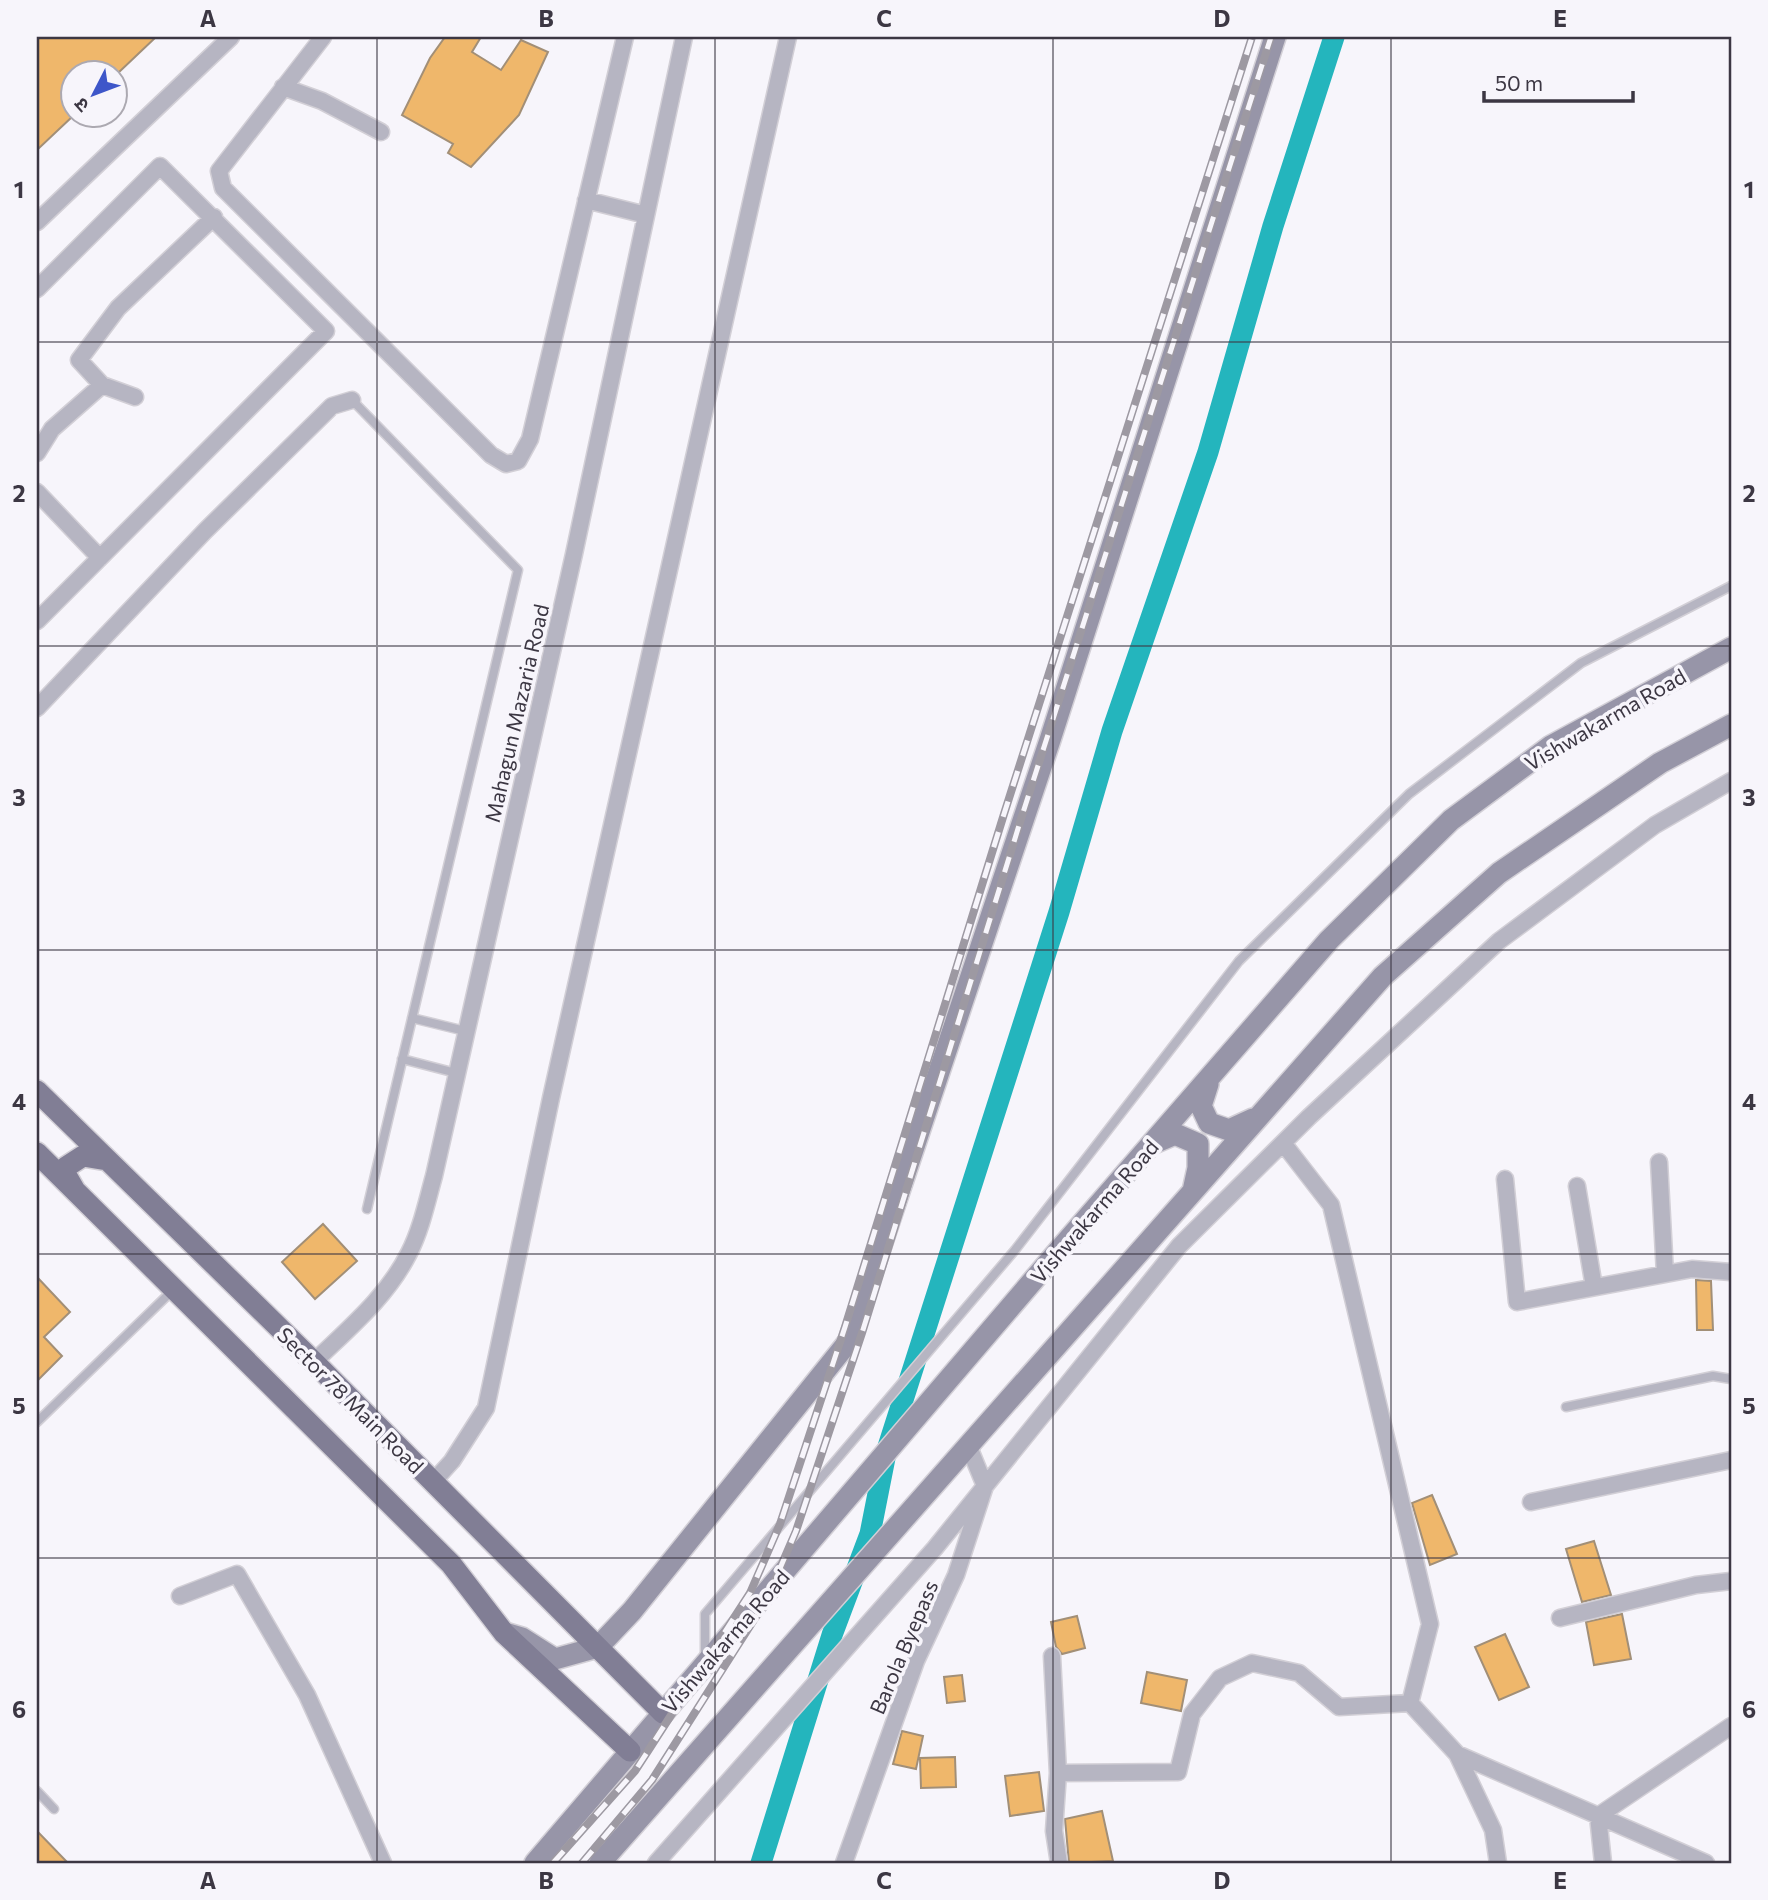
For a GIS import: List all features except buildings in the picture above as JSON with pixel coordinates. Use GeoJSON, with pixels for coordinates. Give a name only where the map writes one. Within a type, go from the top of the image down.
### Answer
{"type":"FeatureCollection","features":[{"type":"Feature","properties":{"kind":"main road"},"geometry":{"type":"LineString","coordinates":[[504,1633],[522,1638],[555,1659],[598,1647],[632,1611],[849,1341],[1050,740],[1275,37]]}},
{"type":"Feature","properties":{"kind":"main road","name":"Vishwakarma Road"},"geometry":{"type":"LineString","coordinates":[[535,1863],[1329,940],[1451,820],[1551,746],[1731,648]]}},
{"type":"Feature","properties":{"kind":"main road"},"geometry":{"type":"LineString","coordinates":[[600,1863],[1383,976],[1499,873],[1660,763],[1731,725]]}},
{"type":"Feature","properties":{"kind":"main road"},"geometry":{"type":"LineString","coordinates":[[1211,1077],[1201,1106],[1209,1124],[1229,1130],[1259,1117]]}},
{"type":"Feature","properties":{"kind":"main road","name":"Sector 78 Main Road"},"geometry":{"type":"LineString","coordinates":[[37,1091],[314,1362],[663,1713]]}},
{"type":"Feature","properties":{"kind":"main road"},"geometry":{"type":"LineString","coordinates":[[1154,1143],[1175,1134],[1198,1143],[1198,1168],[1193,1192]]}},
{"type":"Feature","properties":{"kind":"main road"},"geometry":{"type":"LineString","coordinates":[[37,1153],[451,1564],[504,1633],[630,1751]]}},
{"type":"Feature","properties":{"kind":"main road"},"geometry":{"type":"LineString","coordinates":[[75,1191],[66,1175],[66,1167],[83,1156],[107,1160]]}},
{"type":"Feature","properties":{"kind":"street"},"geometry":{"type":"LineString","coordinates":[[37,222],[231,37]]}},
{"type":"Feature","properties":{"kind":"street"},"geometry":{"type":"LineString","coordinates":[[323,37],[219,170],[223,188],[491,455],[506,464],[518,461],[530,439],[625,37]]}},
{"type":"Feature","properties":{"kind":"street","name":"Mahagun Mazaria Road"},"geometry":{"type":"LineString","coordinates":[[314,1362],[380,1298],[411,1250],[434,1176],[574,554],[684,37]]}},
{"type":"Feature","properties":{"kind":"street"},"geometry":{"type":"LineString","coordinates":[[433,1482],[452,1461],[486,1408],[551,1098],[788,37]]}},
{"type":"Feature","properties":{"kind":"street"},"geometry":{"type":"LineString","coordinates":[[284,87],[322,101],[381,132]]}},
{"type":"Feature","properties":{"kind":"street"},"geometry":{"type":"LineString","coordinates":[[37,289],[160,166],[326,331],[37,621]]}},
{"type":"Feature","properties":{"kind":"street"},"geometry":{"type":"LineString","coordinates":[[586,200],[646,215]]}},
{"type":"Feature","properties":{"kind":"street"},"geometry":{"type":"LineString","coordinates":[[135,397],[102,385],[79,360],[118,308],[214,218]]}},
{"type":"Feature","properties":{"kind":"street"},"geometry":{"type":"LineString","coordinates":[[37,453],[52,429],[102,385]]}},
{"type":"Feature","properties":{"kind":"street"},"geometry":{"type":"LineString","coordinates":[[37,708],[205,531],[332,406],[352,400]]}},
{"type":"Feature","properties":{"kind":"street"},"geometry":{"type":"LineString","coordinates":[[37,492],[100,558]]}},
{"type":"Feature","properties":{"kind":"street"},"geometry":{"type":"LineString","coordinates":[[656,1863],[935,1548],[1178,1246],[1283,1143],[1499,941],[1656,825],[1731,780]]}},
{"type":"Feature","properties":{"kind":"street"},"geometry":{"type":"LineString","coordinates":[[1283,1143],[1331,1205],[1430,1624],[1410,1703]]}},
{"type":"Feature","properties":{"kind":"street"},"geometry":{"type":"LineString","coordinates":[[1660,1163],[1665,1274]]}},
{"type":"Feature","properties":{"kind":"street"},"geometry":{"type":"LineString","coordinates":[[1504,1179],[1517,1302],[1692,1269],[1731,1272]]}},
{"type":"Feature","properties":{"kind":"street"},"geometry":{"type":"LineString","coordinates":[[1577,1186],[1594,1287]]}},
{"type":"Feature","properties":{"kind":"street"},"geometry":{"type":"LineString","coordinates":[[969,1447],[985,1486]]}},
{"type":"Feature","properties":{"kind":"street"},"geometry":{"type":"LineString","coordinates":[[1531,1502],[1731,1460]]}},
{"type":"Feature","properties":{"kind":"street","name":"Barola Byepass"},"geometry":{"type":"LineString","coordinates":[[844,1863],[916,1661],[956,1575],[985,1486]]}},
{"type":"Feature","properties":{"kind":"street"},"geometry":{"type":"LineString","coordinates":[[180,1596],[237,1574],[306,1695],[383,1863]]}},
{"type":"Feature","properties":{"kind":"street"},"geometry":{"type":"LineString","coordinates":[[1560,1618],[1696,1585],[1731,1581]]}},
{"type":"Feature","properties":{"kind":"street"},"geometry":{"type":"LineString","coordinates":[[1052,1656],[1058,1773],[1054,1831],[1059,1863]]}},
{"type":"Feature","properties":{"kind":"street"},"geometry":{"type":"LineString","coordinates":[[1058,1773],[1178,1772],[1192,1714],[1220,1678],[1252,1663],[1299,1673],[1339,1707],[1410,1703]]}},
{"type":"Feature","properties":{"kind":"street"},"geometry":{"type":"LineString","coordinates":[[1410,1703],[1457,1754],[1493,1830],[1498,1863]]}},
{"type":"Feature","properties":{"kind":"street"},"geometry":{"type":"LineString","coordinates":[[1598,1816],[1731,1726]]}},
{"type":"Feature","properties":{"kind":"street"},"geometry":{"type":"LineString","coordinates":[[1457,1754],[1706,1863]]}},
{"type":"Feature","properties":{"kind":"street"},"geometry":{"type":"LineString","coordinates":[[1598,1816],[1603,1863]]}},
{"type":"Feature","properties":{"kind":"street"},"geometry":{"type":"LineString","coordinates":[[1485,1863],[1495,1844]]}},
{"type":"Feature","properties":{"kind":"lane"},"geometry":{"type":"LineString","coordinates":[[352,400],[518,570],[367,1209]]}},
{"type":"Feature","properties":{"kind":"lane"},"geometry":{"type":"LineString","coordinates":[[705,1664],[705,1614],[1014,1250],[1239,961],[1409,793],[1581,663],[1731,586]]}},
{"type":"Feature","properties":{"kind":"lane"},"geometry":{"type":"LineString","coordinates":[[412,1018],[465,1031]]}},
{"type":"Feature","properties":{"kind":"lane"},"geometry":{"type":"LineString","coordinates":[[402,1059],[456,1073]]}},
{"type":"Feature","properties":{"kind":"lane"},"geometry":{"type":"LineString","coordinates":[[37,1422],[174,1290]]}},
{"type":"Feature","properties":{"kind":"lane"},"geometry":{"type":"LineString","coordinates":[[1566,1407],[1713,1376],[1731,1379]]}},
{"type":"Feature","properties":{"kind":"lane"},"geometry":{"type":"LineString","coordinates":[[37,1791],[54,1809]]}},
{"type":"Feature","properties":{"kind":"waterway"},"geometry":{"type":"LineString","coordinates":[[761,1863],[832,1635],[870,1534],[886,1453],[1059,912],[1112,731],[1208,452],[1273,226],[1334,37]]}},
{"type":"Feature","properties":{"kind":"railway"},"geometry":{"type":"LineString","coordinates":[[553,1863],[635,1771],[750,1593],[780,1524],[845,1327],[1004,814],[1252,37]]}},
{"type":"Feature","properties":{"kind":"railway"},"geometry":{"type":"LineString","coordinates":[[582,1863],[652,1780],[766,1601],[796,1531],[862,1333],[1021,819],[1271,37]]}}]}
